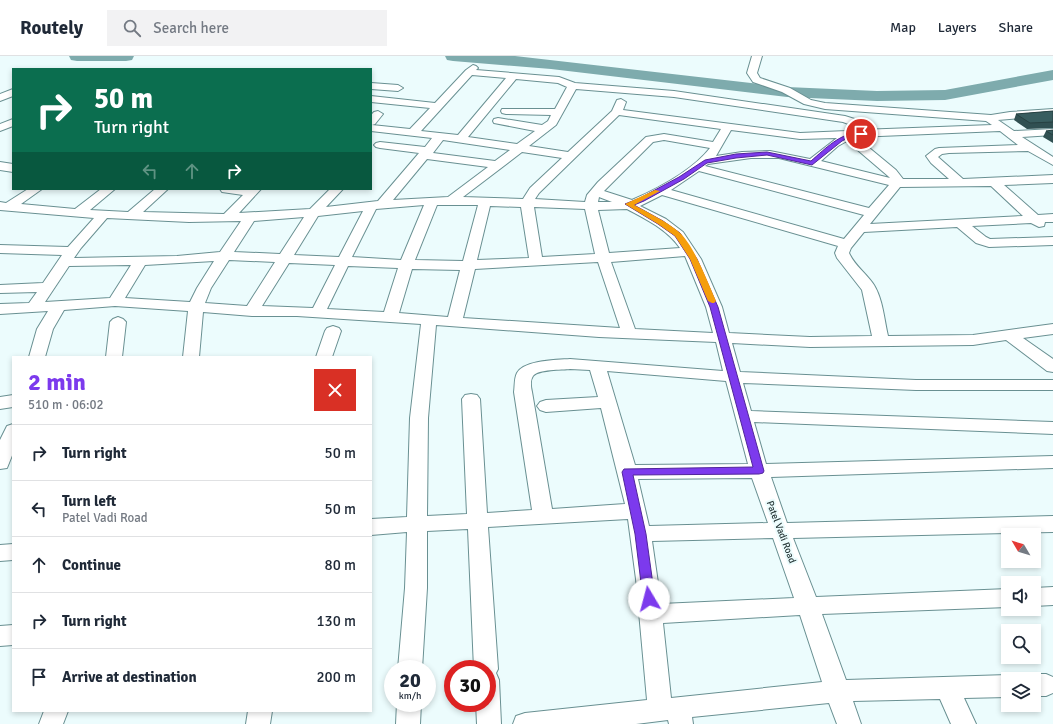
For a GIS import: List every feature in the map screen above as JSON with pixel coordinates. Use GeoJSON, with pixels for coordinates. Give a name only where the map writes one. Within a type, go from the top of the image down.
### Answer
{"type":"FeatureCollection","features":[{"type":"Feature","properties":{"kind":"street"},"geometry":{"type":"LineString","coordinates":[[758,56],[752,73],[756,80],[791,92],[808,102],[826,106],[991,118],[1053,112]]}},
{"type":"Feature","properties":{"kind":"street"},"geometry":{"type":"LineString","coordinates":[[413,133],[471,70],[512,76],[559,80],[568,82],[572,86],[674,94],[845,119],[857,123],[857,126],[850,135],[834,144],[812,163]]}},
{"type":"Feature","properties":{"kind":"street"},"geometry":{"type":"LineString","coordinates":[[461,139],[512,76]]}},
{"type":"Feature","properties":{"kind":"street"},"geometry":{"type":"LineString","coordinates":[[372,86],[398,88]]}},
{"type":"Feature","properties":{"kind":"street"},"geometry":{"type":"LineString","coordinates":[[450,201],[552,123],[572,86]]}},
{"type":"Feature","properties":{"kind":"street"},"geometry":{"type":"LineString","coordinates":[[0,98],[11,87]]}},
{"type":"Feature","properties":{"kind":"street"},"geometry":{"type":"LineString","coordinates":[[536,261],[527,203],[534,191],[617,112],[625,90]]}},
{"type":"Feature","properties":{"kind":"street"},"geometry":{"type":"LineString","coordinates":[[372,99],[438,106]]}},
{"type":"Feature","properties":{"kind":"street"},"geometry":{"type":"LineString","coordinates":[[506,111],[558,112]]}},
{"type":"Feature","properties":{"kind":"street"},"geometry":{"type":"LineString","coordinates":[[617,112],[791,136],[917,132],[1053,132]]}},
{"type":"Feature","properties":{"kind":"street"},"geometry":{"type":"LineString","coordinates":[[372,113],[378,114],[372,121]]}},
{"type":"Feature","properties":{"kind":"street"},"geometry":{"type":"LineString","coordinates":[[991,118],[991,121],[1053,162]]}},
{"type":"Feature","properties":{"kind":"street"},"geometry":{"type":"LineString","coordinates":[[498,121],[544,129]]}},
{"type":"Feature","properties":{"kind":"street"},"geometry":{"type":"LineString","coordinates":[[0,128],[12,122]]}},
{"type":"Feature","properties":{"kind":"street"},"geometry":{"type":"LineString","coordinates":[[3,209],[40,209],[132,215],[250,217],[450,201],[591,206],[628,204],[636,203],[701,164],[717,146],[727,127]]}},
{"type":"Feature","properties":{"kind":"street"},"geometry":{"type":"LineString","coordinates":[[372,128],[521,147],[570,156]]}},
{"type":"Feature","properties":{"kind":"street"},"geometry":{"type":"LineString","coordinates":[[372,153],[393,131]]}},
{"type":"Feature","properties":{"kind":"street"},"geometry":{"type":"LineString","coordinates":[[917,132],[924,136],[939,151]]}},
{"type":"Feature","properties":{"kind":"street"},"geometry":{"type":"LineString","coordinates":[[0,134],[12,135]]}},
{"type":"Feature","properties":{"kind":"street"},"geometry":{"type":"LineString","coordinates":[[850,135],[892,173],[897,183]]}},
{"type":"Feature","properties":{"kind":"street"},"geometry":{"type":"LineString","coordinates":[[318,312],[344,260],[377,206],[440,136]]}},
{"type":"Feature","properties":{"kind":"street"},"geometry":{"type":"LineString","coordinates":[[628,333],[603,258],[591,206],[593,195],[650,139],[664,137],[717,146]]}},
{"type":"Feature","properties":{"kind":"street"},"geometry":{"type":"LineString","coordinates":[[380,144],[498,165]]}},
{"type":"Feature","properties":{"kind":"street"},"geometry":{"type":"LineString","coordinates":[[960,183],[934,161],[932,156],[939,151],[949,150],[1030,148]]}},
{"type":"Feature","properties":{"kind":"street"},"geometry":{"type":"LineString","coordinates":[[701,164],[736,156],[767,154],[897,183],[960,183],[1052,180]]}},
{"type":"Feature","properties":{"kind":"street"},"geometry":{"type":"LineString","coordinates":[[701,164],[872,213]]}},
{"type":"Feature","properties":{"kind":"street"},"geometry":{"type":"LineString","coordinates":[[0,166],[12,168]]}},
{"type":"Feature","properties":{"kind":"street"},"geometry":{"type":"LineString","coordinates":[[994,182],[1053,235]]}},
{"type":"Feature","properties":{"kind":"street"},"geometry":{"type":"LineString","coordinates":[[881,341],[870,291],[863,279],[849,265],[842,253],[847,244],[897,183]]}},
{"type":"Feature","properties":{"kind":"street"},"geometry":{"type":"LineString","coordinates":[[3,209],[34,190]]}},
{"type":"Feature","properties":{"kind":"street"},"geometry":{"type":"LineString","coordinates":[[80,212],[108,190]]}},
{"type":"Feature","properties":{"kind":"street"},"geometry":{"type":"LineString","coordinates":[[132,215],[161,190]]}},
{"type":"Feature","properties":{"kind":"street"},"geometry":{"type":"LineString","coordinates":[[240,190],[253,191]]}},
{"type":"Feature","properties":{"kind":"street"},"geometry":{"type":"LineString","coordinates":[[252,312],[313,213],[336,190]]}},
{"type":"Feature","properties":{"kind":"street"},"geometry":{"type":"LineString","coordinates":[[659,190],[847,244]]}},
{"type":"Feature","properties":{"kind":"street"},"geometry":{"type":"LineString","coordinates":[[228,217],[253,191]]}},
{"type":"Feature","properties":{"kind":"street","name":"Patel Vadi Road"},"geometry":{"type":"LineString","coordinates":[[596,192],[628,204],[661,222],[678,235],[689,252],[714,307],[759,471],[779,530],[839,691],[849,724]]}},
{"type":"Feature","properties":{"kind":"street"},"geometry":{"type":"LineString","coordinates":[[390,317],[407,263],[432,202]]}},
{"type":"Feature","properties":{"kind":"street"},"geometry":{"type":"LineString","coordinates":[[454,322],[485,202]]}},
{"type":"Feature","properties":{"kind":"street"},"geometry":{"type":"LineString","coordinates":[[34,307],[85,234],[104,214]]}},
{"type":"Feature","properties":{"kind":"street"},"geometry":{"type":"LineString","coordinates":[[191,356],[195,315],[209,279],[250,217]]}},
{"type":"Feature","properties":{"kind":"street"},"geometry":{"type":"LineString","coordinates":[[860,228],[1053,218]]}},
{"type":"Feature","properties":{"kind":"street"},"geometry":{"type":"LineString","coordinates":[[960,223],[981,240],[989,243],[1053,241]]}},
{"type":"Feature","properties":{"kind":"street"},"geometry":{"type":"LineString","coordinates":[[0,249],[68,257],[140,261],[225,256],[468,265],[689,252]]}},
{"type":"Feature","properties":{"kind":"street"},"geometry":{"type":"LineString","coordinates":[[115,302],[140,261]]}},
{"type":"Feature","properties":{"kind":"street"},"geometry":{"type":"LineString","coordinates":[[849,265],[877,276]]}},
{"type":"Feature","properties":{"kind":"street"},"geometry":{"type":"LineString","coordinates":[[0,289],[47,287]]}},
{"type":"Feature","properties":{"kind":"street"},"geometry":{"type":"LineString","coordinates":[[0,309],[115,302],[195,315],[281,310],[390,317],[428,328],[454,322],[628,333],[724,345],[810,342],[973,340],[1053,329]]}},
{"type":"Feature","properties":{"kind":"street"},"geometry":{"type":"LineString","coordinates":[[38,356],[45,329],[59,305]]}},
{"type":"Feature","properties":{"kind":"street"},"geometry":{"type":"LineString","coordinates":[[114,356],[118,322]]}},
{"type":"Feature","properties":{"kind":"street"},"geometry":{"type":"LineString","coordinates":[[411,660],[416,588],[419,418],[428,328]]}},
{"type":"Feature","properties":{"kind":"street"},"geometry":{"type":"LineString","coordinates":[[324,356],[332,331]]}},
{"type":"Feature","properties":{"kind":"street"},"geometry":{"type":"LineString","coordinates":[[1009,335],[1053,367]]}},
{"type":"Feature","properties":{"kind":"street"},"geometry":{"type":"LineString","coordinates":[[597,365],[627,472],[636,511],[651,614],[653,656],[673,714]]}},
{"type":"Feature","properties":{"kind":"street"},"geometry":{"type":"LineString","coordinates":[[543,517],[523,381],[526,374],[532,369],[545,366],[597,365],[733,377],[916,385],[1053,385]]}},
{"type":"Feature","properties":{"kind":"street"},"geometry":{"type":"LineString","coordinates":[[471,399],[486,660]]}},
{"type":"Feature","properties":{"kind":"street"},"geometry":{"type":"LineString","coordinates":[[0,403],[12,401]]}},
{"type":"Feature","properties":{"kind":"street"},"geometry":{"type":"LineString","coordinates":[[546,406],[608,402]]}},
{"type":"Feature","properties":{"kind":"street"},"geometry":{"type":"LineString","coordinates":[[743,416],[1053,428]]}},
{"type":"Feature","properties":{"kind":"street"},"geometry":{"type":"LineString","coordinates":[[0,463],[12,433]]}},
{"type":"Feature","properties":{"kind":"street"},"geometry":{"type":"LineString","coordinates":[[627,472],[759,471],[1053,462]]}},
{"type":"Feature","properties":{"kind":"street"},"geometry":{"type":"LineString","coordinates":[[372,527],[636,511]]}},
{"type":"Feature","properties":{"kind":"street"},"geometry":{"type":"LineString","coordinates":[[640,534],[1053,524]]}},
{"type":"Feature","properties":{"kind":"street"},"geometry":{"type":"LineString","coordinates":[[0,553],[12,552]]}},
{"type":"Feature","properties":{"kind":"street"},"geometry":{"type":"LineString","coordinates":[[1041,597],[1053,596]]}},
{"type":"Feature","properties":{"kind":"street"},"geometry":{"type":"LineString","coordinates":[[651,614],[1001,598]]}},
{"type":"Feature","properties":{"kind":"street"},"geometry":{"type":"LineString","coordinates":[[0,636],[12,635]]}},
{"type":"Feature","properties":{"kind":"street"},"geometry":{"type":"LineString","coordinates":[[525,724],[673,714],[792,694],[839,691],[1001,686]]}},
{"type":"Feature","properties":{"kind":"street"},"geometry":{"type":"LineString","coordinates":[[947,688],[964,724]]}},
{"type":"Feature","properties":{"kind":"street"},"geometry":{"type":"LineString","coordinates":[[51,724],[56,712]]}},
{"type":"Feature","properties":{"kind":"street"},"geometry":{"type":"LineString","coordinates":[[258,724],[260,712]]}},
{"type":"Feature","properties":{"kind":"street"},"geometry":{"type":"LineString","coordinates":[[408,724],[409,712]]}},
{"type":"Feature","properties":{"kind":"street"},"geometry":{"type":"LineString","coordinates":[[488,712],[489,724]]}},
{"type":"Feature","properties":{"kind":"building"},"geometry":{"type":"Polygon","coordinates":[[[1053,111],[1053,122],[1030,123],[1016,114],[1053,111]]]}},
{"type":"Feature","properties":{"kind":"building"},"geometry":{"type":"Polygon","coordinates":[[[1053,130],[1053,135],[1046,131],[1053,130]]]}},
{"type":"Feature","properties":{"kind":"waterway"},"geometry":{"type":"LineString","coordinates":[[77,56],[126,56]]}},
{"type":"Feature","properties":{"kind":"waterway"},"geometry":{"type":"LineString","coordinates":[[453,56],[551,64],[787,92],[877,96],[945,95],[1053,75]]}},
{"type":"Feature","properties":{"kind":"slow traffic"},"geometry":{"type":"LineString","coordinates":[[657,191],[636,203],[628,204],[661,222],[678,235],[694,259],[712,301]]}},
{"type":"Feature","properties":{"kind":"route"},"geometry":{"type":"LineString","coordinates":[[649,599],[640,534],[627,472],[759,471],[714,307],[694,259],[678,235],[661,222],[628,204],[636,203],[642,200],[681,178],[705,161],[736,156],[767,154],[779,155],[812,163],[840,140],[851,134],[861,134]]}}]}
